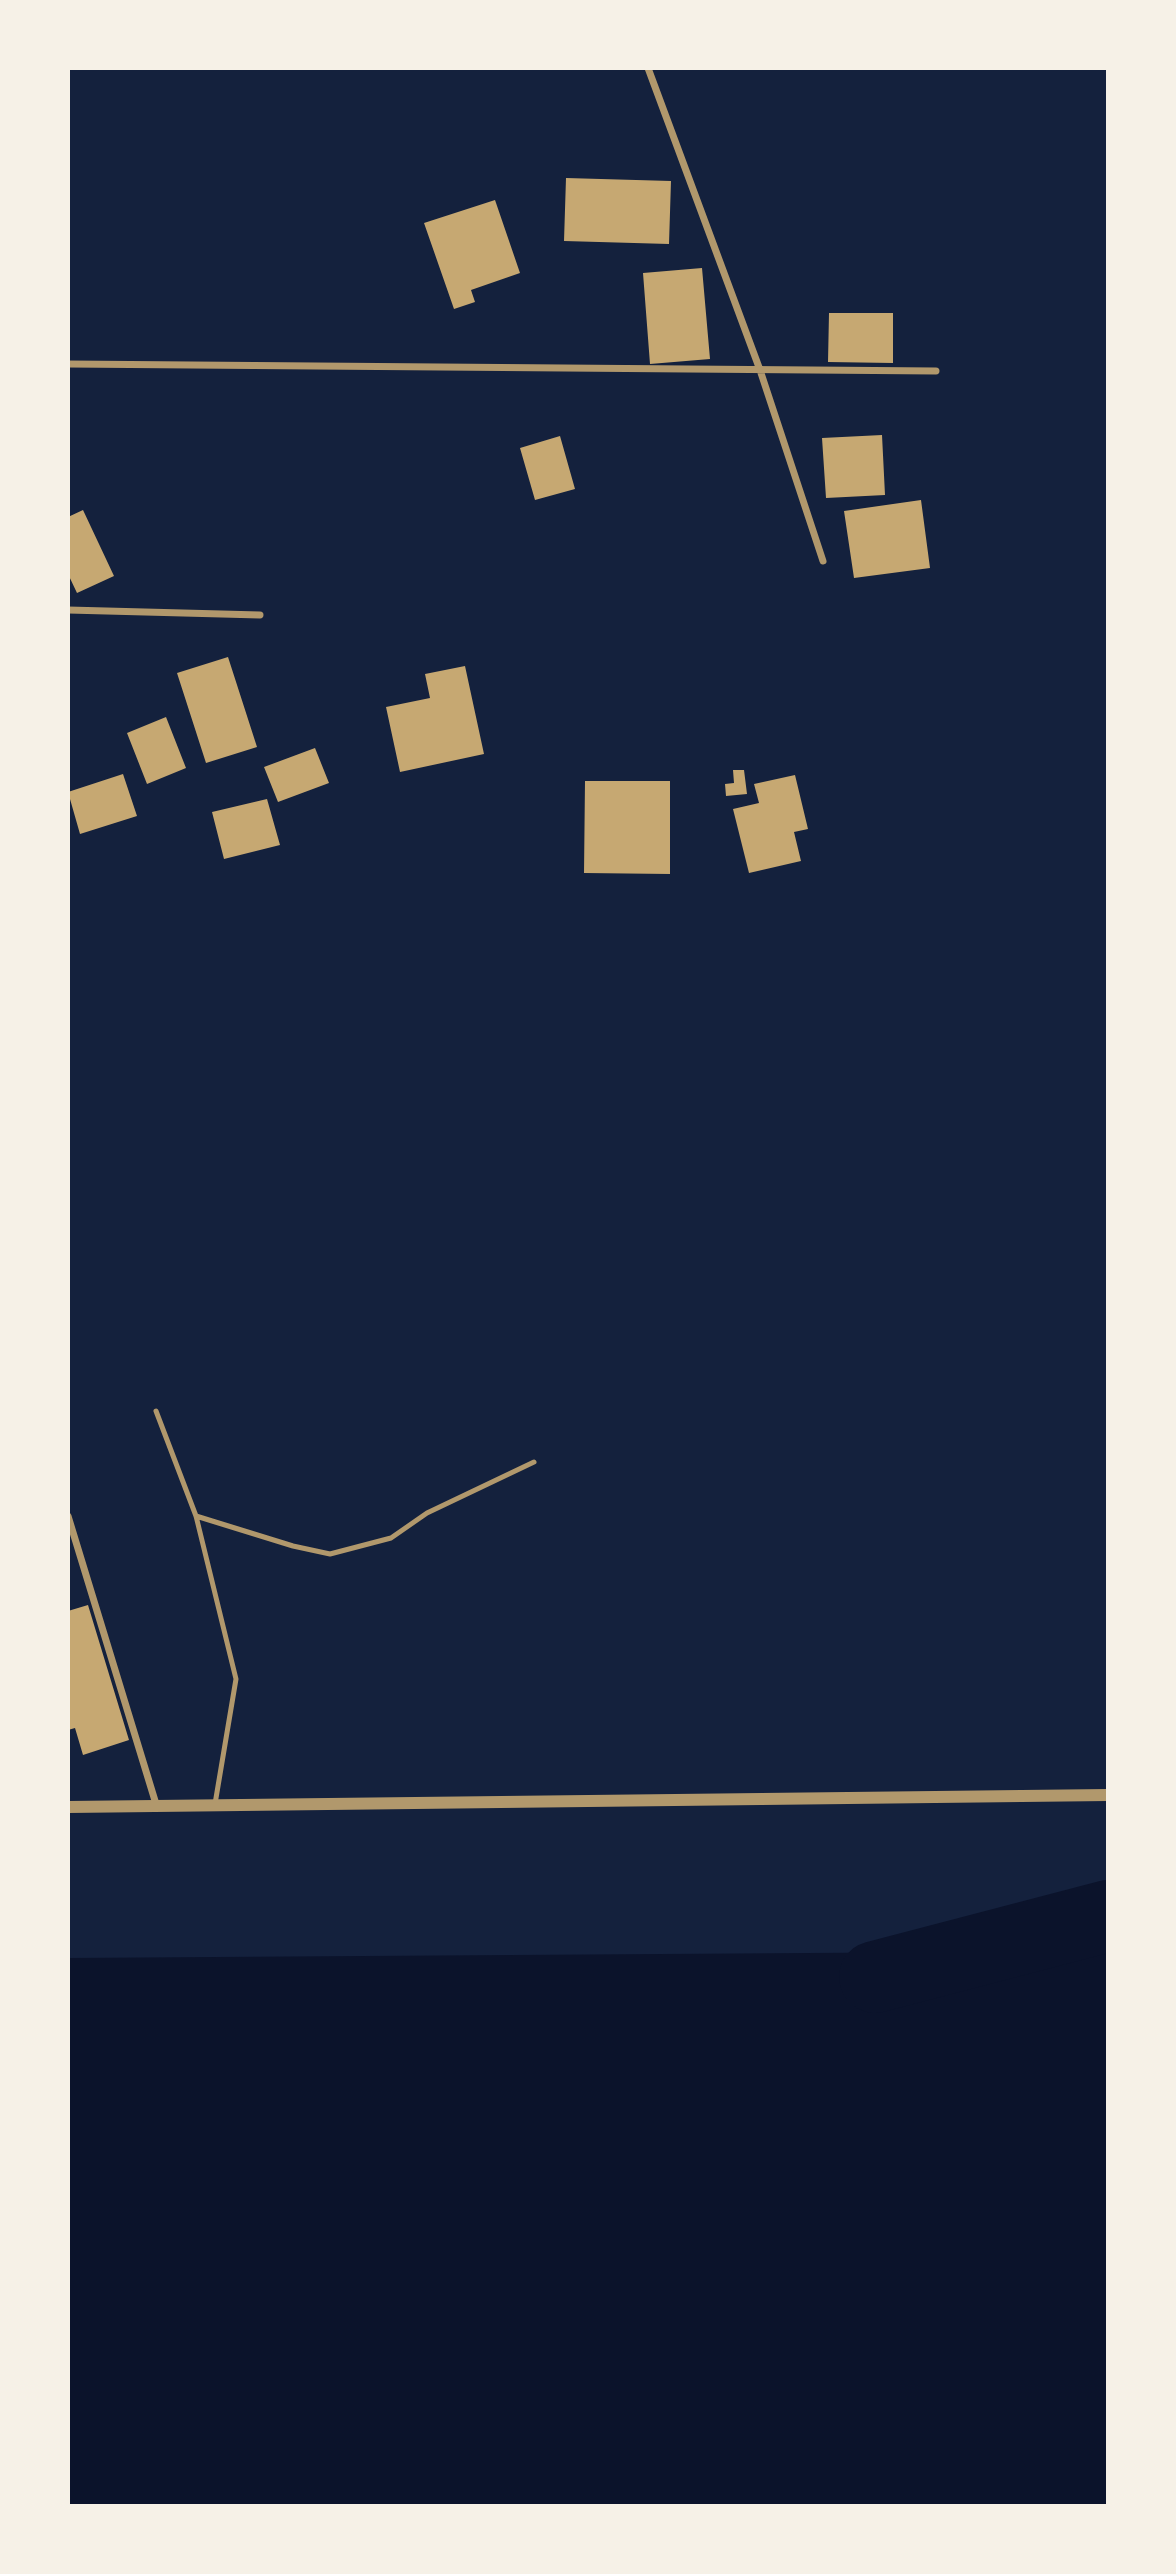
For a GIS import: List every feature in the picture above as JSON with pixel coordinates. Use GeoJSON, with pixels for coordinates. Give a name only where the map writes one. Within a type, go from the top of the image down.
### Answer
{"type":"FeatureCollection","features":[{"type":"Feature","properties":{"kind":"street"},"geometry":{"type":"LineString","coordinates":[[648,68],[760,370],[823,561]]}},
{"type":"Feature","properties":{"kind":"street"},"geometry":{"type":"LineString","coordinates":[[68,364],[936,371]]}},
{"type":"Feature","properties":{"kind":"street"},"geometry":{"type":"LineString","coordinates":[[68,610],[260,615]]}},
{"type":"Feature","properties":{"kind":"street"},"geometry":{"type":"LineString","coordinates":[[68,1516],[156,1804]]}},
{"type":"Feature","properties":{"kind":"street"},"geometry":{"type":"LineString","coordinates":[[68,1807],[1108,1795]]}},
{"type":"Feature","properties":{"kind":"lane"},"geometry":{"type":"LineString","coordinates":[[156,1411],[195,1516],[236,1679],[215,1804]]}},
{"type":"Feature","properties":{"kind":"lane"},"geometry":{"type":"LineString","coordinates":[[195,1516],[293,1546],[330,1554],[391,1538],[427,1513],[534,1462]]}},
{"type":"Feature","properties":{"kind":"water"},"geometry":{"type":"Polygon","coordinates":[[[1108,1951],[1108,2506],[68,2506],[68,1958],[1108,1951]]]}},
{"type":"Feature","properties":{"kind":"building"},"geometry":{"type":"Polygon","coordinates":[[[566,178],[671,181],[669,244],[564,241],[566,178]]]}},
{"type":"Feature","properties":{"kind":"building"},"geometry":{"type":"Polygon","coordinates":[[[495,200],[520,273],[471,290],[475,302],[454,309],[424,223],[495,200]]]}},
{"type":"Feature","properties":{"kind":"building"},"geometry":{"type":"Polygon","coordinates":[[[702,268],[710,359],[650,364],[643,273],[702,268]]]}},
{"type":"Feature","properties":{"kind":"building"},"geometry":{"type":"Polygon","coordinates":[[[829,313],[893,313],[893,363],[828,362],[829,313]]]}},
{"type":"Feature","properties":{"kind":"building"},"geometry":{"type":"Polygon","coordinates":[[[882,435],[885,495],[826,498],[822,438],[882,435]]]}},
{"type":"Feature","properties":{"kind":"building"},"geometry":{"type":"Polygon","coordinates":[[[560,436],[575,489],[535,500],[520,448],[560,436]]]}},
{"type":"Feature","properties":{"kind":"building"},"geometry":{"type":"Polygon","coordinates":[[[921,500],[930,568],[854,578],[844,511],[921,500]]]}},
{"type":"Feature","properties":{"kind":"building"},"geometry":{"type":"Polygon","coordinates":[[[83,510],[114,576],[77,593],[68,574],[68,517],[83,510]]]}},
{"type":"Feature","properties":{"kind":"building"},"geometry":{"type":"Polygon","coordinates":[[[228,657],[257,747],[206,763],[177,673],[228,657]]]}},
{"type":"Feature","properties":{"kind":"building"},"geometry":{"type":"Polygon","coordinates":[[[465,666],[484,754],[400,772],[386,707],[430,698],[425,674],[465,666]]]}},
{"type":"Feature","properties":{"kind":"building"},"geometry":{"type":"Polygon","coordinates":[[[166,717],[186,768],[147,784],[127,733],[166,717]]]}},
{"type":"Feature","properties":{"kind":"building"},"geometry":{"type":"Polygon","coordinates":[[[315,748],[329,783],[278,802],[264,767],[315,748]]]}},
{"type":"Feature","properties":{"kind":"building"},"geometry":{"type":"Polygon","coordinates":[[[733,770],[744,770],[747,794],[726,796],[725,784],[734,783],[733,770]]]}},
{"type":"Feature","properties":{"kind":"building"},"geometry":{"type":"Polygon","coordinates":[[[123,774],[137,816],[80,834],[68,792],[123,774]]]}},
{"type":"Feature","properties":{"kind":"building"},"geometry":{"type":"Polygon","coordinates":[[[795,775],[808,829],[794,832],[801,861],[749,873],[733,809],[759,803],[754,784],[795,775]]]}},
{"type":"Feature","properties":{"kind":"building"},"geometry":{"type":"Polygon","coordinates":[[[585,781],[670,781],[670,874],[584,873],[585,781]]]}},
{"type":"Feature","properties":{"kind":"building"},"geometry":{"type":"Polygon","coordinates":[[[267,799],[280,845],[224,859],[212,812],[267,799]]]}},
{"type":"Feature","properties":{"kind":"building"},"geometry":{"type":"Polygon","coordinates":[[[88,1605],[129,1740],[83,1755],[75,1728],[68,1730],[68,1611],[88,1605]]]}},
{"type":"Feature","properties":{"kind":"waterway"},"geometry":{"type":"LineString","coordinates":[[875,1977],[1108,1916]]}}]}
